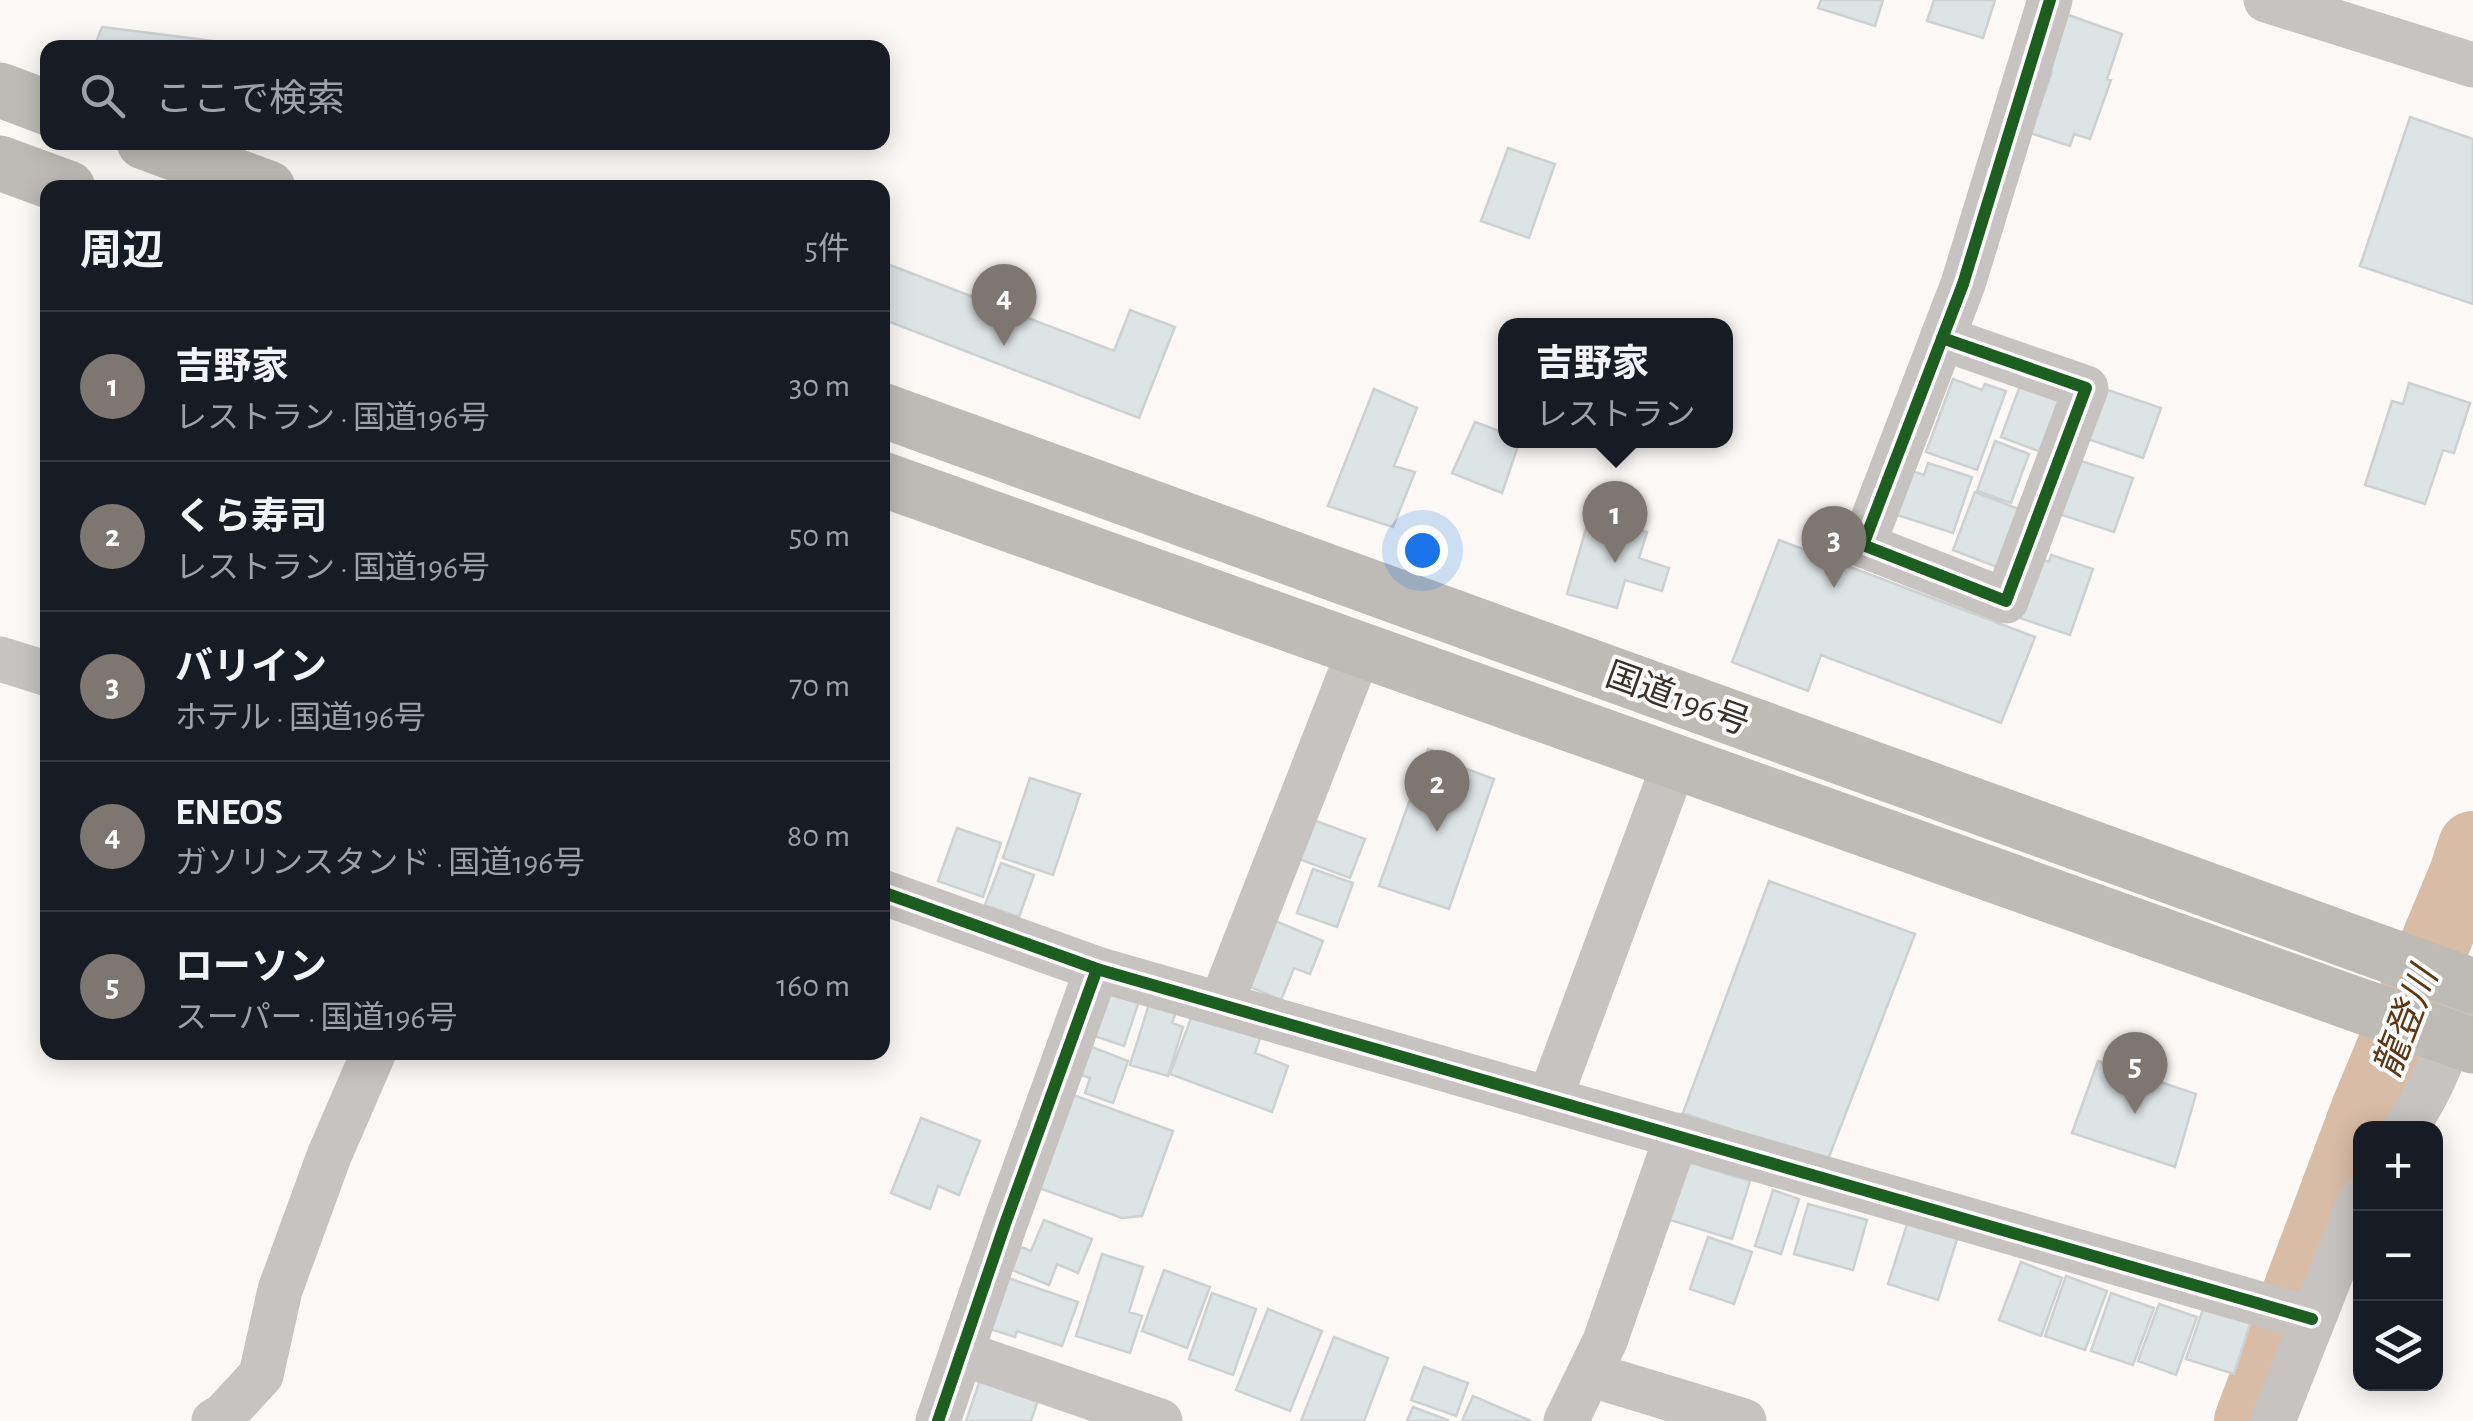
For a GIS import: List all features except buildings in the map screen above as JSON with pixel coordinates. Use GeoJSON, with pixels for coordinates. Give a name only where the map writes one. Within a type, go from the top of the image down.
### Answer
{"type":"FeatureCollection","features":[{"type":"Feature","properties":{"kind":"highway"},"geometry":{"type":"LineString","coordinates":[[0,90],[40,105]]}},
{"type":"Feature","properties":{"kind":"highway"},"geometry":{"type":"LineString","coordinates":[[166,150],[246,180]]}},
{"type":"Feature","properties":{"kind":"highway"},"geometry":{"type":"LineString","coordinates":[[0,163],[46,180]]}},
{"type":"Feature","properties":{"kind":"highway","name":"国道196号"},"geometry":{"type":"LineString","coordinates":[[890,413],[2389,955],[2460,1012]]}},
{"type":"Feature","properties":{"kind":"highway","name":"国道196号"},"geometry":{"type":"LineString","coordinates":[[890,482],[2368,1008],[2460,1012]]}},
{"type":"Feature","properties":{"kind":"street"},"geometry":{"type":"LineString","coordinates":[[1942,338],[2086,388],[2006,602],[1863,545],[1942,338],[1963,284],[2050,0]]}},
{"type":"Feature","properties":{"kind":"street"},"geometry":{"type":"LineString","coordinates":[[2266,0],[2473,65]]}},
{"type":"Feature","properties":{"kind":"street"},"geometry":{"type":"LineString","coordinates":[[1221,1004],[1360,649]]}},
{"type":"Feature","properties":{"kind":"street"},"geometry":{"type":"LineString","coordinates":[[0,658],[40,671]]}},
{"type":"Feature","properties":{"kind":"street"},"geometry":{"type":"LineString","coordinates":[[1550,1098],[1675,762]]}},
{"type":"Feature","properties":{"kind":"street"},"geometry":{"type":"LineString","coordinates":[[890,895],[1096,968],[2312,1319]]}},
{"type":"Feature","properties":{"kind":"street"},"geometry":{"type":"LineString","coordinates":[[938,1421],[1096,968]]}},
{"type":"Feature","properties":{"kind":"street"},"geometry":{"type":"LineString","coordinates":[[2410,1121],[2426,1100],[2460,1012]]}},
{"type":"Feature","properties":{"kind":"street"},"geometry":{"type":"LineString","coordinates":[[214,1421],[224,1416],[260,1375],[280,1290],[329,1156],[371,1060]]}},
{"type":"Feature","properties":{"kind":"street"},"geometry":{"type":"LineString","coordinates":[[1566,1421],[1606,1341],[1677,1136]]}},
{"type":"Feature","properties":{"kind":"street"},"geometry":{"type":"LineString","coordinates":[[2273,1421],[2356,1211]]}},
{"type":"Feature","properties":{"kind":"street"},"geometry":{"type":"LineString","coordinates":[[961,1353],[1160,1421]]}},
{"type":"Feature","properties":{"kind":"street"},"geometry":{"type":"LineString","coordinates":[[1589,1374],[1744,1421]]}},
{"type":"Feature","properties":{"kind":"waterway","name":"龍登川"},"geometry":{"type":"LineString","coordinates":[[2249,1421],[2366,1109],[2473,846]]}},
{"type":"Feature","properties":{"kind":"cycle path"},"geometry":{"type":"LineString","coordinates":[[1942,338],[2086,388],[2006,601],[1863,545],[1963,284],[2050,0]]}},
{"type":"Feature","properties":{"kind":"cycle path"},"geometry":{"type":"LineString","coordinates":[[890,895],[1097,969],[2312,1319]]}},
{"type":"Feature","properties":{"kind":"cycle path"},"geometry":{"type":"LineString","coordinates":[[938,1421],[1097,969]]}},
{"type":"Feature","properties":{"kind":"place","name":"ENEOS"},"geometry":{"type":"Point","coordinates":[1004,346]}},
{"type":"Feature","properties":{"kind":"place","name":"吉野家"},"geometry":{"type":"Point","coordinates":[1615,563]}},
{"type":"Feature","properties":{"kind":"place","name":"バリイン"},"geometry":{"type":"Point","coordinates":[1834,588]}},
{"type":"Feature","properties":{"kind":"place","name":"くら寿司"},"geometry":{"type":"Point","coordinates":[1437,832]}},
{"type":"Feature","properties":{"kind":"place","name":"ローソン"},"geometry":{"type":"Point","coordinates":[2135,1114]}}]}
